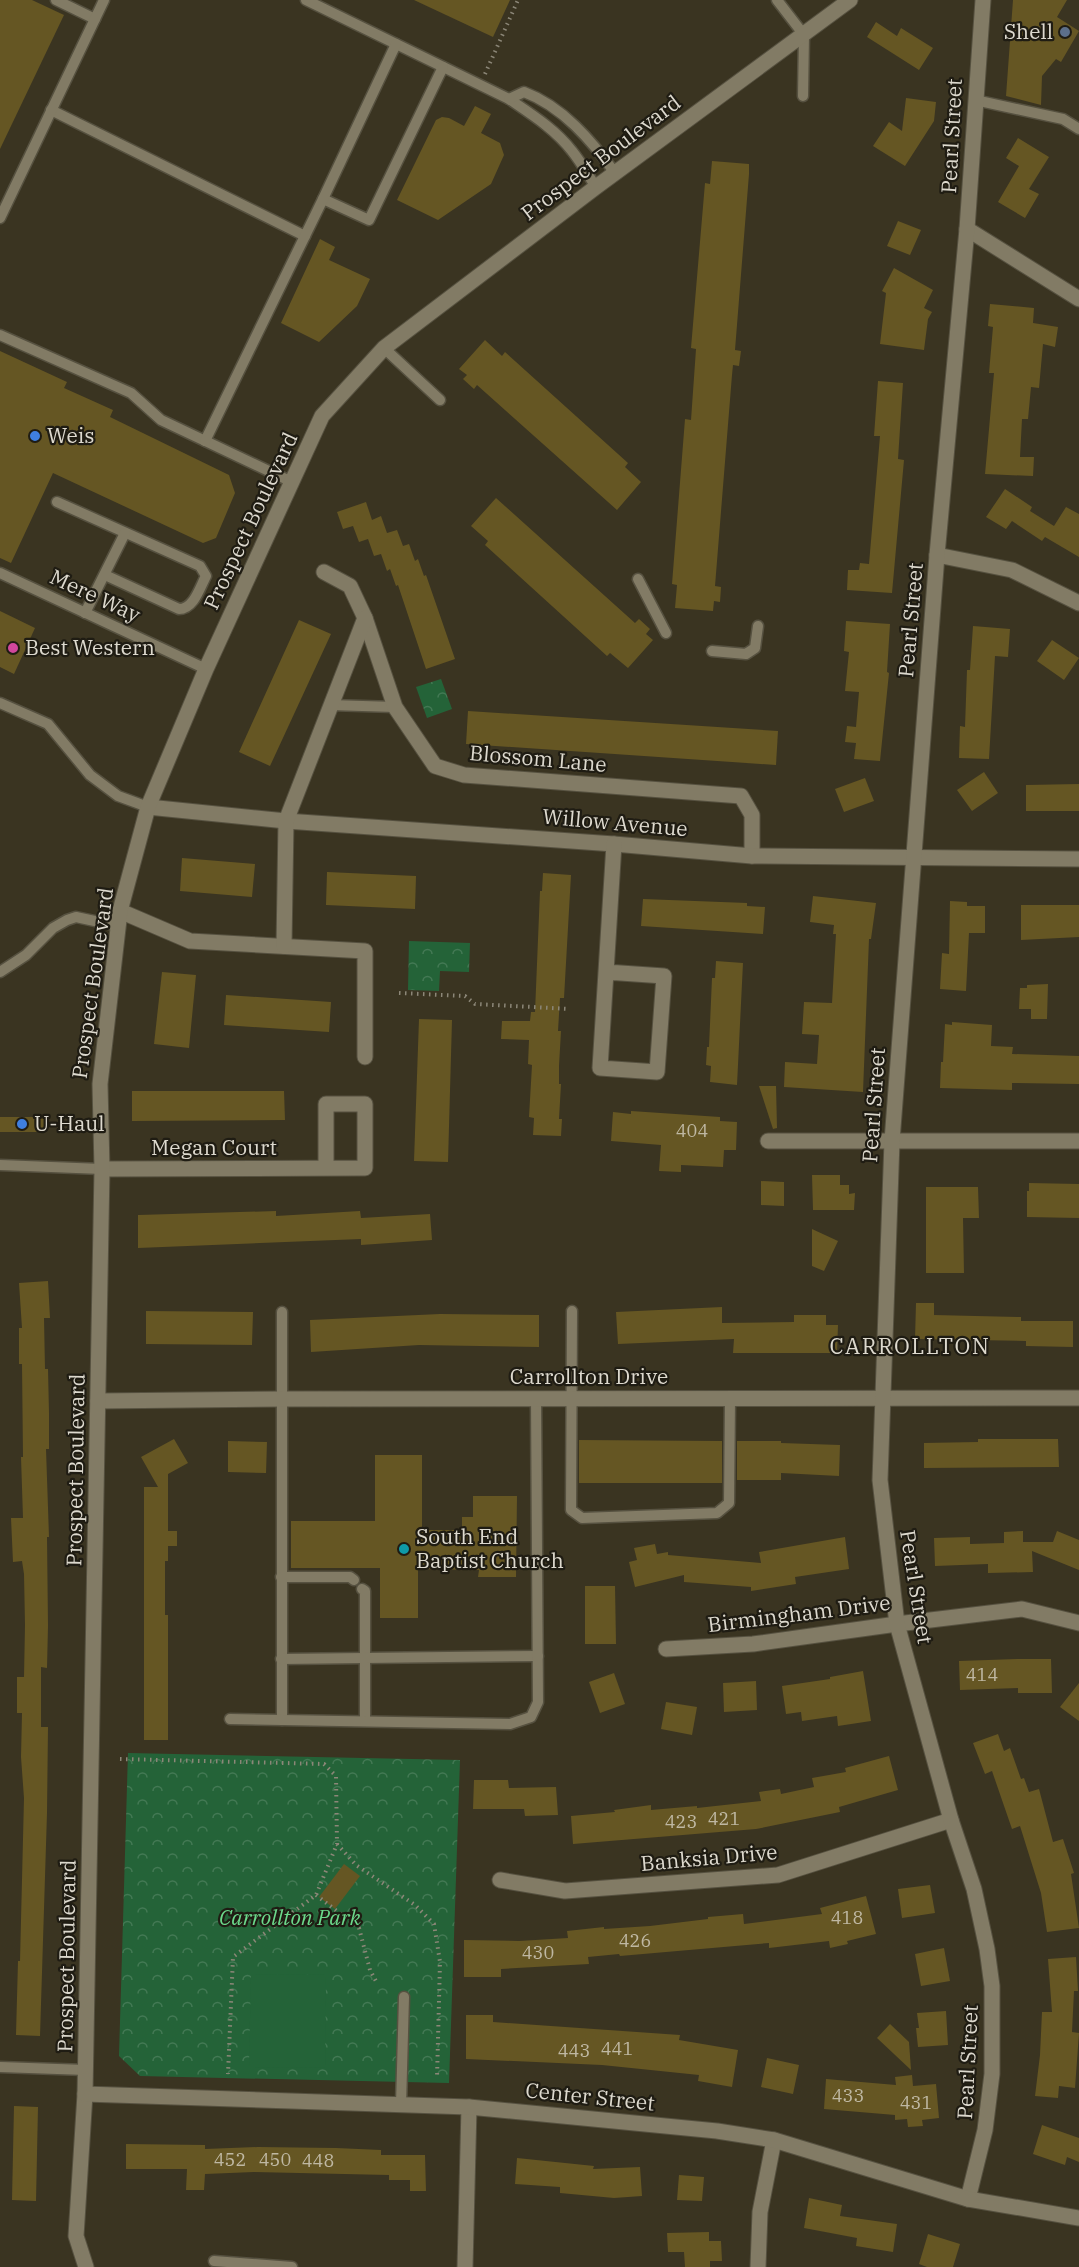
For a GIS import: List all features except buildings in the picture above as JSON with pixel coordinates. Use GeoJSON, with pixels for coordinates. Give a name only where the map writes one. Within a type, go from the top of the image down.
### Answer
{"type":"FeatureCollection","features":[{"type":"Feature","properties":{"kind":"street","name":"Prospect Boulevard"},"geometry":{"type":"LineString","coordinates":[[86,2267],[76,2236],[86,2070],[102,1169],[99,1084],[119,918],[148,807],[206,669],[322,416],[384,348],[596,187],[850,0]]}},
{"type":"Feature","properties":{"kind":"street","name":"Pearl Street"},"geometry":{"type":"LineString","coordinates":[[968,2199],[985,2130],[992,2074],[992,1986],[987,1949],[974,1889],[951,1820],[897,1624],[880,1480],[892,1142],[937,555],[968,229],[983,0]]}},
{"type":"Feature","properties":{"kind":"street"},"geometry":{"type":"LineString","coordinates":[[968,229],[1079,299]]}},
{"type":"Feature","properties":{"kind":"street"},"geometry":{"type":"LineString","coordinates":[[937,555],[1012,570],[1079,603]]}},
{"type":"Feature","properties":{"kind":"street","name":"Blossom Lane"},"geometry":{"type":"LineString","coordinates":[[324,572],[350,586],[365,618],[395,707],[435,766],[464,775],[741,795],[752,815],[752,856]]}},
{"type":"Feature","properties":{"kind":"street"},"geometry":{"type":"LineString","coordinates":[[284,946],[286,821],[365,618]]}},
{"type":"Feature","properties":{"kind":"street","name":"Willow Avenue"},"geometry":{"type":"LineString","coordinates":[[148,807],[286,821],[752,856],[1079,859]]}},
{"type":"Feature","properties":{"kind":"street"},"geometry":{"type":"LineString","coordinates":[[606,972],[664,976],[657,1072],[600,1068],[606,972],[614,844]]}},
{"type":"Feature","properties":{"kind":"street"},"geometry":{"type":"LineString","coordinates":[[119,918],[190,941],[365,951],[365,1057]]}},
{"type":"Feature","properties":{"kind":"street","name":"Megan Court"},"geometry":{"type":"LineString","coordinates":[[102,1169],[365,1168],[365,1104],[326,1104],[326,1168]]}},
{"type":"Feature","properties":{"kind":"street"},"geometry":{"type":"LineString","coordinates":[[768,1141],[1079,1141]]}},
{"type":"Feature","properties":{"kind":"street","name":"Carrollton Drive"},"geometry":{"type":"LineString","coordinates":[[98,1401],[283,1398],[1079,1398]]}},
{"type":"Feature","properties":{"kind":"street","name":"Birmingham Drive"},"geometry":{"type":"LineString","coordinates":[[666,1649],[753,1644],[1022,1609],[1079,1623]]}},
{"type":"Feature","properties":{"kind":"street","name":"Banksia Drive"},"geometry":{"type":"LineString","coordinates":[[500,1880],[565,1891],[778,1875],[951,1820]]}},
{"type":"Feature","properties":{"kind":"street","name":"Center Street"},"geometry":{"type":"LineString","coordinates":[[85,2094],[470,2107],[717,2131],[774,2140],[968,2199],[1079,2218]]}},
{"type":"Feature","properties":{"kind":"street"},"geometry":{"type":"LineString","coordinates":[[465,2267],[470,2107]]}},
{"type":"Feature","properties":{"kind":"street"},"geometry":{"type":"LineString","coordinates":[[758,2267],[760,2212],[774,2140]]}},
{"type":"Feature","properties":{"kind":"lane"},"geometry":{"type":"LineString","coordinates":[[56,0],[95,19]]}},
{"type":"Feature","properties":{"kind":"lane"},"geometry":{"type":"LineString","coordinates":[[0,218],[104,0]]}},
{"type":"Feature","properties":{"kind":"lane"},"geometry":{"type":"LineString","coordinates":[[306,0],[509,99],[537,117],[571,150],[596,187]]}},
{"type":"Feature","properties":{"kind":"lane"},"geometry":{"type":"LineString","coordinates":[[777,0],[804,35],[803,96]]}},
{"type":"Feature","properties":{"kind":"lane"},"geometry":{"type":"LineString","coordinates":[[205,441],[396,44]]}},
{"type":"Feature","properties":{"kind":"lane"},"geometry":{"type":"LineString","coordinates":[[323,199],[369,220],[443,67]]}},
{"type":"Feature","properties":{"kind":"lane"},"geometry":{"type":"LineString","coordinates":[[509,99],[524,92],[536,96],[553,108],[601,153],[615,173]]}},
{"type":"Feature","properties":{"kind":"lane"},"geometry":{"type":"LineString","coordinates":[[975,100],[1063,119],[1079,129]]}},
{"type":"Feature","properties":{"kind":"lane"},"geometry":{"type":"LineString","coordinates":[[51,110],[305,236]]}},
{"type":"Feature","properties":{"kind":"lane"},"geometry":{"type":"LineString","coordinates":[[0,334],[131,393],[161,420],[292,482]]}},
{"type":"Feature","properties":{"kind":"lane"},"geometry":{"type":"LineString","coordinates":[[384,348],[440,400]]}},
{"type":"Feature","properties":{"kind":"lane"},"geometry":{"type":"LineString","coordinates":[[57,502],[200,566],[206,576],[191,605],[186,609],[179,609],[105,574]]}},
{"type":"Feature","properties":{"kind":"lane"},"geometry":{"type":"LineString","coordinates":[[85,613],[125,533]]}},
{"type":"Feature","properties":{"kind":"lane","name":"Mere Way"},"geometry":{"type":"LineString","coordinates":[[0,573],[206,669]]}},
{"type":"Feature","properties":{"kind":"lane"},"geometry":{"type":"LineString","coordinates":[[638,579],[666,633]]}},
{"type":"Feature","properties":{"kind":"lane"},"geometry":{"type":"LineString","coordinates":[[712,651],[746,654],[755,648],[759,626]]}},
{"type":"Feature","properties":{"kind":"lane"},"geometry":{"type":"LineString","coordinates":[[0,703],[48,724],[90,775],[118,796],[148,807]]}},
{"type":"Feature","properties":{"kind":"lane"},"geometry":{"type":"LineString","coordinates":[[330,705],[395,707]]}},
{"type":"Feature","properties":{"kind":"lane"},"geometry":{"type":"LineString","coordinates":[[0,972],[26,955],[53,928],[67,920],[76,917],[119,918]]}},
{"type":"Feature","properties":{"kind":"lane"},"geometry":{"type":"LineString","coordinates":[[0,1165],[102,1169]]}},
{"type":"Feature","properties":{"kind":"lane"},"geometry":{"type":"LineString","coordinates":[[572,1311],[571,1510],[582,1518],[717,1513],[729,1503],[730,1399]]}},
{"type":"Feature","properties":{"kind":"lane"},"geometry":{"type":"LineString","coordinates":[[282,1312],[282,1720]]}},
{"type":"Feature","properties":{"kind":"lane"},"geometry":{"type":"LineString","coordinates":[[230,1719],[510,1724],[531,1717],[538,1702],[536,1398]]}},
{"type":"Feature","properties":{"kind":"lane"},"geometry":{"type":"LineString","coordinates":[[281,1577],[350,1577],[354,1580]]}},
{"type":"Feature","properties":{"kind":"lane"},"geometry":{"type":"LineString","coordinates":[[363,1589],[365,1591],[365,1721]]}},
{"type":"Feature","properties":{"kind":"lane"},"geometry":{"type":"LineString","coordinates":[[281,1659],[538,1656]]}},
{"type":"Feature","properties":{"kind":"lane"},"geometry":{"type":"LineString","coordinates":[[401,2105],[404,1997]]}},
{"type":"Feature","properties":{"kind":"lane"},"geometry":{"type":"LineString","coordinates":[[0,2067],[86,2070]]}},
{"type":"Feature","properties":{"kind":"lane"},"geometry":{"type":"LineString","coordinates":[[214,2261],[292,2267]]}},
{"type":"Feature","properties":{"kind":"path"},"geometry":{"type":"LineString","coordinates":[[480,85],[518,0]]}},
{"type":"Feature","properties":{"kind":"path"},"geometry":{"type":"LineString","coordinates":[[399,993],[465,996],[476,1004],[570,1009]]}},
{"type":"Feature","properties":{"kind":"path"},"geometry":{"type":"LineString","coordinates":[[120,1759],[324,1764],[336,1776],[337,1844],[315,1895],[232,1957],[228,2074]]}},
{"type":"Feature","properties":{"kind":"path"},"geometry":{"type":"LineString","coordinates":[[337,1844],[356,1865],[415,1905],[434,1924],[440,1962],[437,2078]]}},
{"type":"Feature","properties":{"kind":"path"},"geometry":{"type":"LineString","coordinates":[[315,1895],[359,1928],[370,1970],[377,1983]]}},
{"type":"Feature","properties":{"kind":"green space"},"geometry":{"type":"Polygon","coordinates":[[[441,679],[452,709],[427,718],[416,687],[441,679]]]}},
{"type":"Feature","properties":{"kind":"green space"},"geometry":{"type":"Polygon","coordinates":[[[409,941],[470,943],[469,972],[440,971],[439,991],[408,990],[409,941]]]}},
{"type":"Feature","properties":{"kind":"green space","name":"Carrollton Park"},"geometry":{"type":"Polygon","coordinates":[[[128,1753],[460,1760],[449,2083],[140,2076],[119,2056],[128,1753]]]}},
{"type":"Feature","properties":{"kind":"green space"},"geometry":{"type":"Polygon","coordinates":[[[251,1974],[326,1975],[325,2068],[249,2067],[251,1974]]]}},
{"type":"Feature","properties":{"kind":"place","name":"Shell"},"geometry":{"type":"Point","coordinates":[1065,32]}},
{"type":"Feature","properties":{"kind":"place","name":"Weis"},"geometry":{"type":"Point","coordinates":[35,436]}},
{"type":"Feature","properties":{"kind":"place","name":"Best Western"},"geometry":{"type":"Point","coordinates":[13,648]}},
{"type":"Feature","properties":{"kind":"place","name":"U-Haul"},"geometry":{"type":"Point","coordinates":[22,1124]}},
{"type":"Feature","properties":{"kind":"place","name":"South End Baptist Church"},"geometry":{"type":"Point","coordinates":[404,1549]}},
{"type":"Feature","properties":{"kind":"district","name":"CARROLLTON"},"geometry":{"type":"Point","coordinates":[910,1346]}}]}
